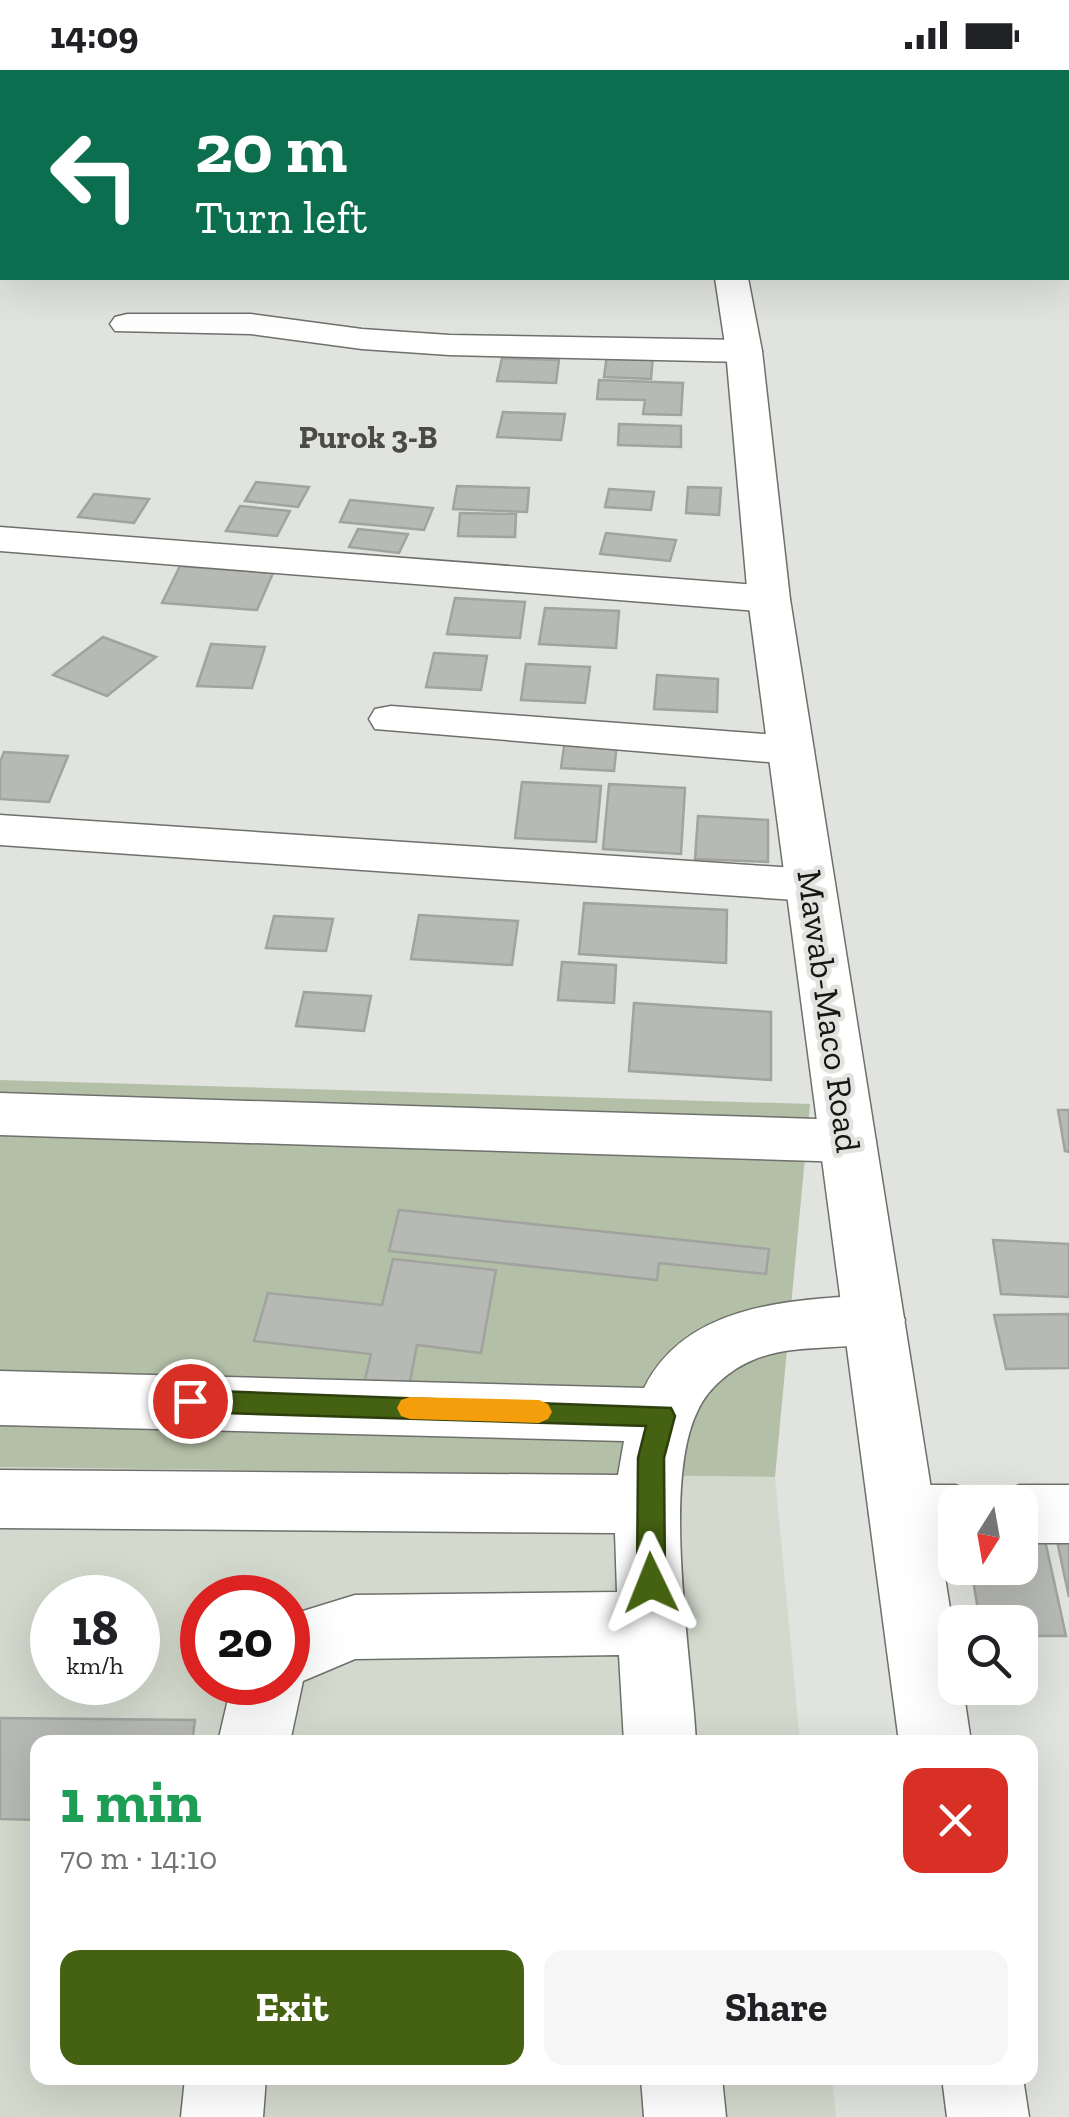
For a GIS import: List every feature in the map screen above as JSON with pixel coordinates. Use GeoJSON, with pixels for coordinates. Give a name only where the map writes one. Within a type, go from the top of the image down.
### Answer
{"type":"FeatureCollection","features":[{"type":"Feature","properties":{"kind":"street","name":"Mawab-Maco Road"},"geometry":{"type":"LineString","coordinates":[[731,280],[744,351],[769,600],[874,1320],[928,1514],[935,1735]]}},
{"type":"Feature","properties":{"kind":"street"},"geometry":{"type":"LineString","coordinates":[[127,324],[251,324],[362,339],[449,345],[744,351]]}},
{"type":"Feature","properties":{"kind":"street"},"geometry":{"type":"LineString","coordinates":[[0,538],[769,600]]}},
{"type":"Feature","properties":{"kind":"street"},"geometry":{"type":"LineString","coordinates":[[390,719],[791,750]]}},
{"type":"Feature","properties":{"kind":"street"},"geometry":{"type":"LineString","coordinates":[[0,830],[810,885]]}},
{"type":"Feature","properties":{"kind":"street"},"geometry":{"type":"LineString","coordinates":[[0,1114],[848,1141]]}},
{"type":"Feature","properties":{"kind":"street"},"geometry":{"type":"LineString","coordinates":[[660,1735],[652,1623],[651,1458],[662,1416],[680,1380],[716,1349],[766,1331],[874,1320]]}},
{"type":"Feature","properties":{"kind":"street"},"geometry":{"type":"LineString","coordinates":[[0,1398],[662,1416]]}},
{"type":"Feature","properties":{"kind":"street"},"geometry":{"type":"LineString","coordinates":[[0,1498],[649,1504]]}},
{"type":"Feature","properties":{"kind":"street"},"geometry":{"type":"LineString","coordinates":[[1038,1514],[1069,1514]]}},
{"type":"Feature","properties":{"kind":"street"},"geometry":{"type":"LineString","coordinates":[[310,1641],[355,1627],[652,1623]]}},
{"type":"Feature","properties":{"kind":"street"},"geometry":{"type":"LineString","coordinates":[[256,1735],[263,1705]]}},
{"type":"Feature","properties":{"kind":"street"},"geometry":{"type":"LineString","coordinates":[[222,2117],[225,2085]]}},
{"type":"Feature","properties":{"kind":"street"},"geometry":{"type":"LineString","coordinates":[[683,2085],[685,2117]]}},
{"type":"Feature","properties":{"kind":"street"},"geometry":{"type":"LineString","coordinates":[[984,2085],[988,2117]]}},
{"type":"Feature","properties":{"kind":"shaded area"},"geometry":{"type":"Polygon","coordinates":[[[0,1467],[775,1477],[799,1735],[30,1735],[30,2085],[833,2085],[836,2117],[0,2117],[0,1467]]]}},
{"type":"Feature","properties":{"kind":"green space"},"geometry":{"type":"Polygon","coordinates":[[[0,1080],[810,1104],[775,1477],[0,1467],[0,1080]]]}},
{"type":"Feature","properties":{"kind":"building"},"geometry":{"type":"Polygon","coordinates":[[[607,355],[653,356],[651,379],[604,377],[607,355]]]}},
{"type":"Feature","properties":{"kind":"building"},"geometry":{"type":"Polygon","coordinates":[[[502,358],[559,360],[556,383],[497,381],[502,358]]]}},
{"type":"Feature","properties":{"kind":"building"},"geometry":{"type":"Polygon","coordinates":[[[599,380],[683,383],[681,415],[643,414],[645,400],[597,399],[599,380]]]}},
{"type":"Feature","properties":{"kind":"building"},"geometry":{"type":"Polygon","coordinates":[[[503,412],[565,414],[561,440],[497,437],[503,412]]]}},
{"type":"Feature","properties":{"kind":"building"},"geometry":{"type":"Polygon","coordinates":[[[619,424],[681,426],[681,447],[618,445],[619,424]]]}},
{"type":"Feature","properties":{"kind":"building"},"geometry":{"type":"Polygon","coordinates":[[[256,482],[309,487],[298,507],[245,501],[256,482]]]}},
{"type":"Feature","properties":{"kind":"building"},"geometry":{"type":"Polygon","coordinates":[[[457,486],[529,488],[527,512],[453,509],[457,486]]]}},
{"type":"Feature","properties":{"kind":"building"},"geometry":{"type":"Polygon","coordinates":[[[688,487],[721,488],[719,515],[686,513],[688,487]]]}},
{"type":"Feature","properties":{"kind":"building"},"geometry":{"type":"Polygon","coordinates":[[[609,489],[654,492],[651,510],[605,507],[609,489]]]}},
{"type":"Feature","properties":{"kind":"building"},"geometry":{"type":"Polygon","coordinates":[[[94,494],[149,499],[134,523],[78,517],[94,494]]]}},
{"type":"Feature","properties":{"kind":"building"},"geometry":{"type":"Polygon","coordinates":[[[350,500],[433,508],[424,530],[340,522],[350,500]]]}},
{"type":"Feature","properties":{"kind":"building"},"geometry":{"type":"Polygon","coordinates":[[[240,506],[290,511],[277,536],[226,531],[240,506]]]}},
{"type":"Feature","properties":{"kind":"building"},"geometry":{"type":"Polygon","coordinates":[[[460,513],[516,514],[515,537],[458,536],[460,513]]]}},
{"type":"Feature","properties":{"kind":"building"},"geometry":{"type":"Polygon","coordinates":[[[358,529],[408,534],[399,553],[349,547],[358,529]]]}},
{"type":"Feature","properties":{"kind":"building"},"geometry":{"type":"Polygon","coordinates":[[[606,533],[676,540],[670,561],[600,554],[606,533]]]}},
{"type":"Feature","properties":{"kind":"building"},"geometry":{"type":"Polygon","coordinates":[[[180,566],[273,573],[257,610],[162,603],[180,566]]]}},
{"type":"Feature","properties":{"kind":"building"},"geometry":{"type":"Polygon","coordinates":[[[455,598],[525,602],[520,638],[447,634],[455,598]]]}},
{"type":"Feature","properties":{"kind":"building"},"geometry":{"type":"Polygon","coordinates":[[[545,608],[619,611],[616,648],[539,644],[545,608]]]}},
{"type":"Feature","properties":{"kind":"building"},"geometry":{"type":"Polygon","coordinates":[[[103,637],[156,657],[107,696],[53,675],[103,637]]]}},
{"type":"Feature","properties":{"kind":"building"},"geometry":{"type":"Polygon","coordinates":[[[211,644],[265,647],[252,688],[197,686],[211,644]]]}},
{"type":"Feature","properties":{"kind":"building"},"geometry":{"type":"Polygon","coordinates":[[[434,653],[487,656],[481,690],[426,687],[434,653]]]}},
{"type":"Feature","properties":{"kind":"building"},"geometry":{"type":"Polygon","coordinates":[[[526,664],[590,667],[585,703],[521,700],[526,664]]]}},
{"type":"Feature","properties":{"kind":"building"},"geometry":{"type":"Polygon","coordinates":[[[657,675],[718,679],[717,712],[654,709],[657,675]]]}},
{"type":"Feature","properties":{"kind":"building"},"geometry":{"type":"Polygon","coordinates":[[[565,740],[617,743],[614,771],[561,768],[565,740]]]}},
{"type":"Feature","properties":{"kind":"building"},"geometry":{"type":"Polygon","coordinates":[[[4,752],[68,756],[49,802],[0,799],[0,762],[4,752]]]}},
{"type":"Feature","properties":{"kind":"building"},"geometry":{"type":"Polygon","coordinates":[[[522,782],[601,786],[596,842],[515,838],[522,782]]]}},
{"type":"Feature","properties":{"kind":"building"},"geometry":{"type":"Polygon","coordinates":[[[609,784],[685,788],[681,854],[603,849],[609,784]]]}},
{"type":"Feature","properties":{"kind":"building"},"geometry":{"type":"Polygon","coordinates":[[[698,816],[768,820],[768,862],[695,859],[698,816]]]}},
{"type":"Feature","properties":{"kind":"building"},"geometry":{"type":"Polygon","coordinates":[[[584,903],[727,910],[726,963],[579,954],[584,903]]]}},
{"type":"Feature","properties":{"kind":"building"},"geometry":{"type":"Polygon","coordinates":[[[419,915],[518,921],[512,965],[411,959],[419,915]]]}},
{"type":"Feature","properties":{"kind":"building"},"geometry":{"type":"Polygon","coordinates":[[[274,916],[333,919],[326,951],[266,948],[274,916]]]}},
{"type":"Feature","properties":{"kind":"building"},"geometry":{"type":"Polygon","coordinates":[[[562,962],[616,965],[614,1003],[558,1000],[562,962]]]}},
{"type":"Feature","properties":{"kind":"building"},"geometry":{"type":"Polygon","coordinates":[[[304,992],[371,996],[364,1031],[296,1026],[304,992]]]}},
{"type":"Feature","properties":{"kind":"building"},"geometry":{"type":"Polygon","coordinates":[[[634,1003],[771,1012],[771,1080],[629,1071],[634,1003]]]}},
{"type":"Feature","properties":{"kind":"building"},"geometry":{"type":"Polygon","coordinates":[[[1058,1110],[1069,1110],[1069,1152],[1065,1151],[1058,1110]]]}},
{"type":"Feature","properties":{"kind":"building"},"geometry":{"type":"Polygon","coordinates":[[[399,1210],[769,1249],[766,1274],[659,1263],[657,1280],[389,1251],[399,1210]]]}},
{"type":"Feature","properties":{"kind":"building"},"geometry":{"type":"Polygon","coordinates":[[[993,1240],[1069,1244],[1069,1297],[1001,1294],[993,1240]]]}},
{"type":"Feature","properties":{"kind":"building"},"geometry":{"type":"Polygon","coordinates":[[[393,1259],[496,1270],[481,1353],[417,1345],[407,1396],[362,1392],[371,1354],[254,1341],[268,1293],[382,1305],[393,1259]]]}},
{"type":"Feature","properties":{"kind":"building"},"geometry":{"type":"Polygon","coordinates":[[[1069,1314],[1069,1368],[1006,1369],[994,1315],[1069,1314]]]}},
{"type":"Feature","properties":{"kind":"building"},"geometry":{"type":"Polygon","coordinates":[[[1038,1540],[1045,1540],[1066,1636],[1038,1636],[1038,1605],[977,1605],[974,1585],[1038,1585],[1038,1540]]]}},
{"type":"Feature","properties":{"kind":"building"},"geometry":{"type":"Polygon","coordinates":[[[1057,1541],[1069,1541],[1069,1597],[1057,1541]]]}},
{"type":"Feature","properties":{"kind":"building"},"geometry":{"type":"Polygon","coordinates":[[[0,1718],[195,1720],[193,1735],[30,1735],[30,1820],[0,1819],[0,1718]]]}},
{"type":"Feature","properties":{"kind":"slow traffic"},"geometry":{"type":"LineString","coordinates":[[410,1408],[539,1412]]}},
{"type":"Feature","properties":{"kind":"district","name":"Purok 3-B"},"geometry":{"type":"Point","coordinates":[368,437]}},
{"type":"Feature","properties":{"kind":"route"},"geometry":{"type":"LineString","coordinates":[[190,1401],[662,1416],[651,1458],[651,1583]]}}]}
